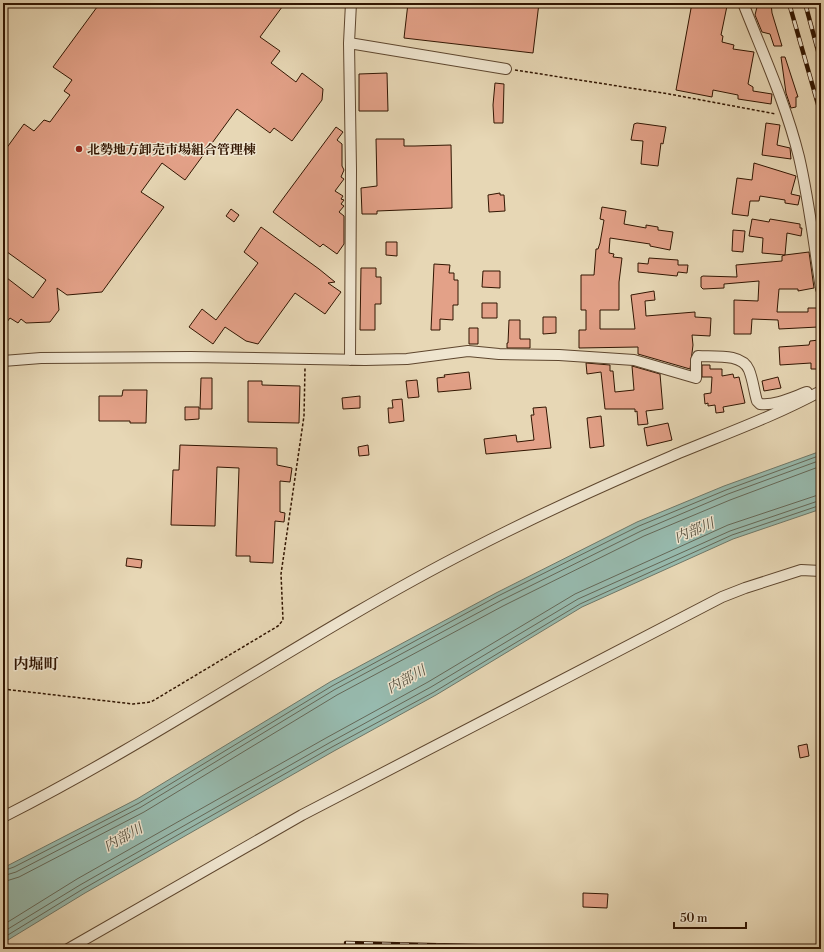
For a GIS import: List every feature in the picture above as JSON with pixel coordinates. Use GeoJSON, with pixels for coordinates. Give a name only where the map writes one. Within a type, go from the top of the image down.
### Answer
{"type":"FeatureCollection","features":[{"type":"Feature","properties":{"kind":"street"},"geometry":{"type":"LineString","coordinates":[[350,360],[351,170],[349,43],[351,3]]}},
{"type":"Feature","properties":{"kind":"street"},"geometry":{"type":"LineString","coordinates":[[743,3],[786,113],[799,157],[809,209],[821,289]]}},
{"type":"Feature","properties":{"kind":"street"},"geometry":{"type":"LineString","coordinates":[[349,43],[506,69]]}},
{"type":"Feature","properties":{"kind":"street"},"geometry":{"type":"LineString","coordinates":[[3,361],[41,358],[407,359],[468,351],[499,354],[602,357],[634,360],[696,378],[696,360],[698,356],[731,358],[743,362],[749,370],[757,401],[760,404],[766,405],[821,390]]}},
{"type":"Feature","properties":{"kind":"street"},"geometry":{"type":"LineString","coordinates":[[3,817],[50,794],[304,643],[468,551],[592,491],[772,416],[821,390]]}},
{"type":"Feature","properties":{"kind":"street"},"geometry":{"type":"LineString","coordinates":[[68,949],[302,815],[722,597],[801,570],[821,571]]}},
{"type":"Feature","properties":{"kind":"path"},"geometry":{"type":"LineString","coordinates":[[506,69],[669,94],[776,114],[786,113]]}},
{"type":"Feature","properties":{"kind":"path"},"geometry":{"type":"LineString","coordinates":[[3,689],[133,704],[151,702],[278,626],[283,620],[281,574],[304,416],[305,358]]}},
{"type":"Feature","properties":{"kind":"water","name":"内部川"},"geometry":{"type":"Polygon","coordinates":[[[821,451],[821,509],[733,539],[582,607],[436,695],[334,751],[85,893],[3,943],[3,868],[137,799],[330,682],[496,593],[637,522],[724,486],[821,451]]]}},
{"type":"Feature","properties":{"kind":"building","name":"北勢地方卸売市場組合管理棟"},"geometry":{"type":"Polygon","coordinates":[[[100,3],[285,3],[260,37],[280,51],[271,63],[296,82],[302,73],[323,89],[322,100],[292,141],[274,128],[270,133],[237,109],[185,180],[162,163],[141,192],[164,207],[102,292],[67,295],[57,288],[59,310],[50,322],[26,323],[21,319],[18,323],[10,318],[3,327],[3,283],[7,278],[33,298],[46,280],[3,249],[3,153],[24,124],[34,131],[44,120],[50,122],[70,95],[64,91],[72,80],[53,67],[100,3]]]}},
{"type":"Feature","properties":{"kind":"building"},"geometry":{"type":"Polygon","coordinates":[[[408,3],[539,3],[533,53],[404,38],[408,3]]]}},
{"type":"Feature","properties":{"kind":"building"},"geometry":{"type":"Polygon","coordinates":[[[692,3],[711,3],[727,6],[721,35],[723,36],[722,42],[734,45],[733,49],[754,52],[748,84],[753,87],[753,91],[772,94],[771,104],[738,99],[738,95],[713,90],[712,97],[676,90],[692,3]]]}},
{"type":"Feature","properties":{"kind":"building"},"geometry":{"type":"Polygon","coordinates":[[[758,3],[771,3],[772,13],[782,46],[774,46],[770,34],[762,32],[755,15],[758,3]]]}},
{"type":"Feature","properties":{"kind":"building"},"geometry":{"type":"Polygon","coordinates":[[[781,57],[785,57],[798,97],[796,97],[796,107],[791,108],[786,93],[781,57]]]}},
{"type":"Feature","properties":{"kind":"building"},"geometry":{"type":"Polygon","coordinates":[[[387,73],[388,111],[359,111],[359,74],[387,73]]]}},
{"type":"Feature","properties":{"kind":"building"},"geometry":{"type":"Polygon","coordinates":[[[495,83],[504,84],[503,123],[494,123],[493,105],[495,83]]]}},
{"type":"Feature","properties":{"kind":"building"},"geometry":{"type":"Polygon","coordinates":[[[637,123],[666,127],[663,144],[661,143],[658,166],[641,164],[643,141],[631,140],[634,124],[637,123]]]}},
{"type":"Feature","properties":{"kind":"building"},"geometry":{"type":"Polygon","coordinates":[[[766,123],[780,125],[777,145],[790,148],[791,159],[762,155],[766,123]]]}},
{"type":"Feature","properties":{"kind":"building"},"geometry":{"type":"Polygon","coordinates":[[[336,127],[343,132],[337,140],[342,144],[342,166],[344,170],[341,177],[344,179],[335,191],[343,196],[341,199],[344,200],[341,204],[344,206],[339,212],[344,216],[344,244],[337,254],[323,244],[320,247],[273,212],[336,127]]]}},
{"type":"Feature","properties":{"kind":"building"},"geometry":{"type":"Polygon","coordinates":[[[376,139],[404,139],[404,146],[451,145],[452,208],[377,211],[377,214],[362,214],[361,188],[377,186],[376,139]]]}},
{"type":"Feature","properties":{"kind":"building"},"geometry":{"type":"Polygon","coordinates":[[[754,163],[796,176],[791,194],[800,196],[798,205],[785,203],[785,200],[760,196],[759,201],[750,201],[748,216],[732,214],[737,178],[752,180],[754,163]]]}},
{"type":"Feature","properties":{"kind":"building"},"geometry":{"type":"Polygon","coordinates":[[[500,193],[500,195],[504,195],[505,211],[489,212],[488,195],[500,193]]]}},
{"type":"Feature","properties":{"kind":"building"},"geometry":{"type":"Polygon","coordinates":[[[602,207],[626,211],[624,224],[646,228],[646,225],[658,227],[658,230],[673,232],[670,250],[650,246],[650,244],[610,238],[609,253],[614,254],[613,257],[622,258],[619,282],[619,310],[600,310],[600,329],[635,329],[631,295],[654,291],[655,300],[645,301],[646,316],[695,312],[695,317],[711,318],[710,336],[692,335],[693,345],[690,369],[638,354],[638,347],[579,348],[579,330],[586,330],[586,310],[581,310],[581,275],[594,275],[596,249],[598,249],[600,243],[604,220],[600,219],[602,207]]]}},
{"type":"Feature","properties":{"kind":"building"},"geometry":{"type":"Polygon","coordinates":[[[231,209],[239,215],[234,222],[226,216],[231,209]]]}},
{"type":"Feature","properties":{"kind":"building"},"geometry":{"type":"Polygon","coordinates":[[[752,219],[769,222],[770,219],[800,224],[800,228],[802,228],[801,236],[787,233],[785,255],[762,253],[763,238],[749,236],[752,219]]]}},
{"type":"Feature","properties":{"kind":"building"},"geometry":{"type":"Polygon","coordinates":[[[261,227],[335,282],[328,283],[341,292],[325,314],[295,293],[258,344],[246,341],[225,327],[213,344],[189,327],[202,309],[216,320],[258,263],[244,252],[261,227]]]}},
{"type":"Feature","properties":{"kind":"building"},"geometry":{"type":"Polygon","coordinates":[[[733,230],[745,231],[743,252],[732,251],[733,230]]]}},
{"type":"Feature","properties":{"kind":"building"},"geometry":{"type":"Polygon","coordinates":[[[386,242],[397,242],[397,256],[386,255],[386,242]]]}},
{"type":"Feature","properties":{"kind":"building"},"geometry":{"type":"Polygon","coordinates":[[[809,252],[814,288],[798,291],[798,289],[779,289],[777,312],[808,312],[808,308],[818,308],[818,327],[779,329],[778,320],[752,319],[751,334],[734,334],[734,300],[758,301],[759,281],[724,284],[724,288],[703,289],[701,287],[701,277],[737,277],[736,265],[782,261],[782,256],[809,252]]]}},
{"type":"Feature","properties":{"kind":"building"},"geometry":{"type":"Polygon","coordinates":[[[649,258],[678,260],[678,265],[688,265],[687,273],[678,272],[677,276],[638,272],[638,263],[648,264],[649,258]]]}},
{"type":"Feature","properties":{"kind":"building"},"geometry":{"type":"Polygon","coordinates":[[[434,264],[450,265],[449,273],[454,273],[454,280],[458,280],[458,305],[453,305],[453,320],[440,319],[440,330],[431,330],[434,264]]]}},
{"type":"Feature","properties":{"kind":"building"},"geometry":{"type":"Polygon","coordinates":[[[361,268],[376,268],[376,277],[381,277],[381,304],[375,304],[375,330],[360,330],[361,268]]]}},
{"type":"Feature","properties":{"kind":"building"},"geometry":{"type":"Polygon","coordinates":[[[483,271],[500,271],[500,288],[482,287],[483,271]]]}},
{"type":"Feature","properties":{"kind":"building"},"geometry":{"type":"Polygon","coordinates":[[[482,303],[497,303],[497,318],[482,318],[482,303]]]}},
{"type":"Feature","properties":{"kind":"building"},"geometry":{"type":"Polygon","coordinates":[[[543,317],[556,317],[556,333],[543,334],[543,317]]]}},
{"type":"Feature","properties":{"kind":"building"},"geometry":{"type":"Polygon","coordinates":[[[509,320],[520,320],[520,339],[530,339],[530,348],[507,348],[509,320]]]}},
{"type":"Feature","properties":{"kind":"building"},"geometry":{"type":"Polygon","coordinates":[[[469,328],[478,328],[478,344],[469,344],[469,328]]]}},
{"type":"Feature","properties":{"kind":"building"},"geometry":{"type":"Polygon","coordinates":[[[819,340],[821,369],[811,369],[811,363],[780,365],[779,347],[809,345],[810,341],[819,340]]]}},
{"type":"Feature","properties":{"kind":"building"},"geometry":{"type":"Polygon","coordinates":[[[586,363],[610,365],[610,371],[613,371],[615,392],[634,390],[632,366],[660,374],[663,409],[646,411],[648,424],[638,425],[637,411],[635,412],[635,409],[605,409],[601,372],[587,374],[586,363]]]}},
{"type":"Feature","properties":{"kind":"building"},"geometry":{"type":"Polygon","coordinates":[[[702,365],[710,365],[710,369],[722,369],[722,376],[733,374],[734,378],[739,377],[745,403],[723,407],[724,412],[716,413],[715,405],[708,406],[708,403],[705,404],[704,394],[711,393],[712,377],[702,377],[702,365]]]}},
{"type":"Feature","properties":{"kind":"building"},"geometry":{"type":"Polygon","coordinates":[[[469,372],[471,389],[438,392],[437,378],[445,377],[444,375],[469,372]]]}},
{"type":"Feature","properties":{"kind":"building"},"geometry":{"type":"Polygon","coordinates":[[[778,377],[781,388],[764,391],[762,381],[778,377]]]}},
{"type":"Feature","properties":{"kind":"building"},"geometry":{"type":"Polygon","coordinates":[[[201,378],[212,378],[212,409],[200,409],[201,378]]]}},
{"type":"Feature","properties":{"kind":"building"},"geometry":{"type":"Polygon","coordinates":[[[417,380],[419,397],[408,398],[406,381],[417,380]]]}},
{"type":"Feature","properties":{"kind":"building"},"geometry":{"type":"Polygon","coordinates":[[[248,381],[262,381],[262,385],[300,386],[299,423],[248,422],[248,381]]]}},
{"type":"Feature","properties":{"kind":"building"},"geometry":{"type":"Polygon","coordinates":[[[123,390],[147,390],[146,423],[130,423],[130,421],[99,421],[99,396],[122,396],[123,390]]]}},
{"type":"Feature","properties":{"kind":"building"},"geometry":{"type":"Polygon","coordinates":[[[360,396],[360,408],[343,409],[342,398],[360,396]]]}},
{"type":"Feature","properties":{"kind":"building"},"geometry":{"type":"Polygon","coordinates":[[[402,399],[404,421],[389,423],[388,408],[393,408],[392,400],[402,399]]]}},
{"type":"Feature","properties":{"kind":"building"},"geometry":{"type":"Polygon","coordinates":[[[185,407],[199,407],[199,419],[185,420],[185,407]]]}},
{"type":"Feature","properties":{"kind":"building"},"geometry":{"type":"Polygon","coordinates":[[[546,407],[551,448],[486,454],[484,439],[516,435],[517,442],[534,440],[531,415],[534,415],[533,408],[546,407]]]}},
{"type":"Feature","properties":{"kind":"building"},"geometry":{"type":"Polygon","coordinates":[[[601,416],[604,446],[590,448],[587,418],[601,416]]]}},
{"type":"Feature","properties":{"kind":"building"},"geometry":{"type":"Polygon","coordinates":[[[668,423],[672,440],[647,446],[644,428],[668,423]]]}},
{"type":"Feature","properties":{"kind":"building"},"geometry":{"type":"Polygon","coordinates":[[[180,445],[277,448],[277,465],[292,468],[290,482],[280,481],[280,512],[285,513],[284,522],[275,521],[273,563],[250,562],[250,556],[236,556],[239,468],[217,467],[215,526],[171,525],[173,470],[179,470],[180,445]]]}},
{"type":"Feature","properties":{"kind":"building"},"geometry":{"type":"Polygon","coordinates":[[[368,445],[369,455],[359,456],[358,447],[368,445]]]}},
{"type":"Feature","properties":{"kind":"building"},"geometry":{"type":"Polygon","coordinates":[[[127,558],[142,560],[141,568],[126,566],[127,558]]]}},
{"type":"Feature","properties":{"kind":"building"},"geometry":{"type":"Polygon","coordinates":[[[807,744],[809,756],[800,758],[798,746],[807,744]]]}},
{"type":"Feature","properties":{"kind":"building"},"geometry":{"type":"Polygon","coordinates":[[[583,893],[608,894],[607,908],[583,907],[583,893]]]}},
{"type":"Feature","properties":{"kind":"railway"},"geometry":{"type":"LineString","coordinates":[[789,3],[821,115]]}},
{"type":"Feature","properties":{"kind":"railway"},"geometry":{"type":"LineString","coordinates":[[805,3],[821,62]]}},
{"type":"Feature","properties":{"kind":"railway"},"geometry":{"type":"LineString","coordinates":[[346,943],[586,949]]}},
{"type":"Feature","properties":{"kind":"place","name":"北勢地方卸売市場組合管理棟"},"geometry":{"type":"Point","coordinates":[79,149]}},
{"type":"Feature","properties":{"kind":"district","name":"内堀町"},"geometry":{"type":"Point","coordinates":[36,664]}}]}
